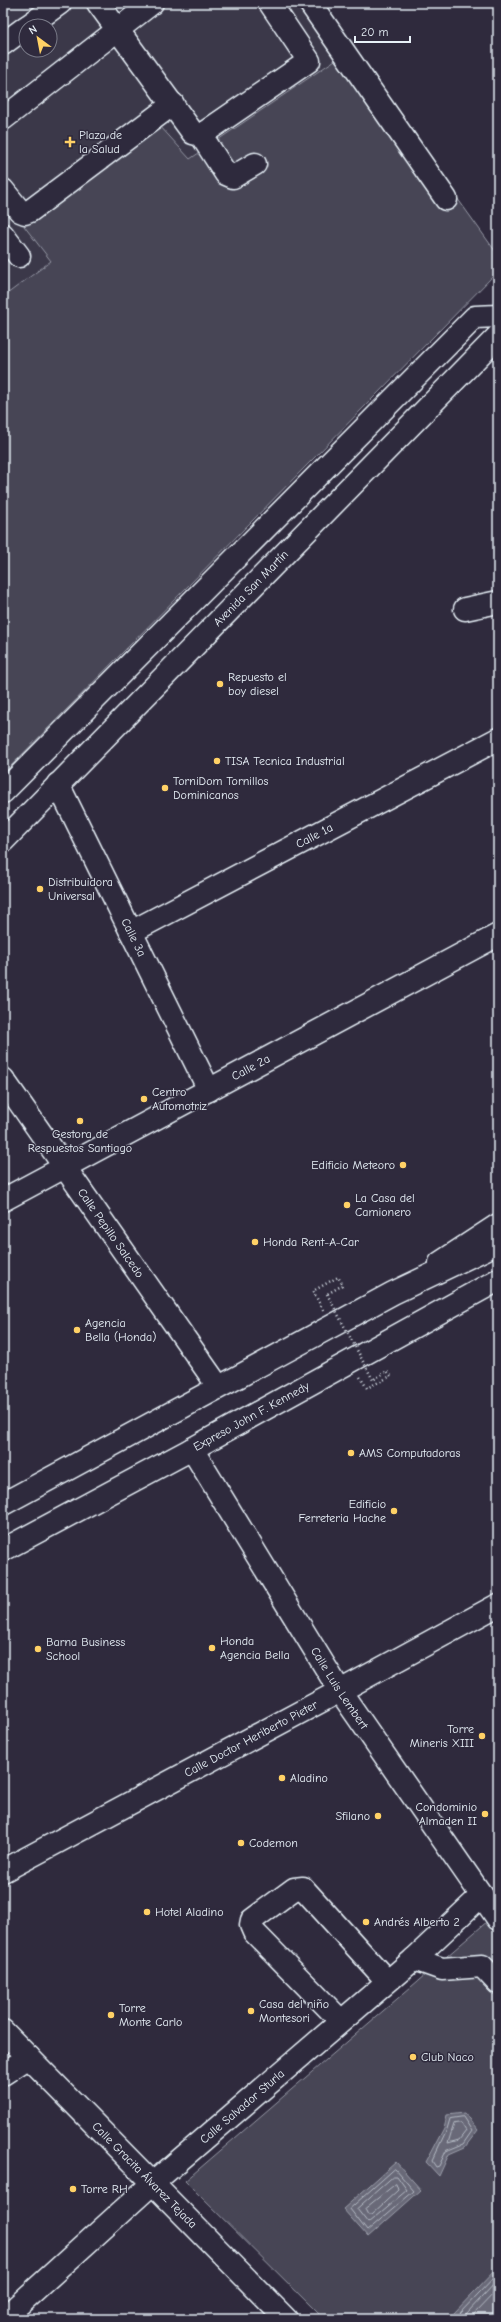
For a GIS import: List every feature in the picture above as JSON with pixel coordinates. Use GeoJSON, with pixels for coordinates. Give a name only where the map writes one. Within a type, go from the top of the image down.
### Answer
{"type":"FeatureCollection","features":[{"type":"Feature","properties":{"kind":"main road"},"geometry":{"type":"LineString","coordinates":[[39,18],[60,3]]}},
{"type":"Feature","properties":{"kind":"main road"},"geometry":{"type":"LineString","coordinates":[[98,3],[116,30],[173,104],[193,133],[201,135],[226,174],[233,177],[255,164]]}},
{"type":"Feature","properties":{"kind":"main road"},"geometry":{"type":"LineString","coordinates":[[3,119],[152,3]]}},
{"type":"Feature","properties":{"kind":"main road"},"geometry":{"type":"LineString","coordinates":[[201,135],[309,61],[270,3]]}},
{"type":"Feature","properties":{"kind":"main road"},"geometry":{"type":"LineString","coordinates":[[310,3],[446,199]]}},
{"type":"Feature","properties":{"kind":"main road"},"geometry":{"type":"LineString","coordinates":[[3,44],[18,33]]}},
{"type":"Feature","properties":{"kind":"main road"},"geometry":{"type":"LineString","coordinates":[[3,190],[20,211],[25,213],[30,211],[173,104]]}},
{"type":"Feature","properties":{"kind":"main road"},"geometry":{"type":"LineString","coordinates":[[3,235],[19,256]]}},
{"type":"Feature","properties":{"kind":"main road"},"geometry":{"type":"LineString","coordinates":[[3,792],[475,317],[498,316]]}},
{"type":"Feature","properties":{"kind":"main road","name":"Avenida San Martín"},"geometry":{"type":"LineString","coordinates":[[3,841],[498,336]]}},
{"type":"Feature","properties":{"kind":"main road"},"geometry":{"type":"LineString","coordinates":[[465,609],[498,602]]}},
{"type":"Feature","properties":{"kind":"main road","name":"Calle 1a"},"geometry":{"type":"LineString","coordinates":[[131,932],[498,739]]}},
{"type":"Feature","properties":{"kind":"main road","name":"Calle 3a"},"geometry":{"type":"LineString","coordinates":[[58,784],[209,1090]]}},
{"type":"Feature","properties":{"kind":"main road","name":"Calle 2a"},"geometry":{"type":"LineString","coordinates":[[3,1200],[498,935]]}},
{"type":"Feature","properties":{"kind":"main road","name":"Calle Pepillo Salcedo"},"geometry":{"type":"LineString","coordinates":[[3,1079],[218,1386]]}},
{"type":"Feature","properties":{"kind":"main road"},"geometry":{"type":"LineString","coordinates":[[392,1294],[498,1225]]}},
{"type":"Feature","properties":{"kind":"main road"},"geometry":{"type":"LineString","coordinates":[[3,1504],[218,1386],[392,1294],[498,1243]]}},
{"type":"Feature","properties":{"kind":"main road","name":"Expreso John F. Kennedy"},"geometry":{"type":"LineString","coordinates":[[3,1550],[192,1449],[496,1281]]}},
{"type":"Feature","properties":{"kind":"main road","name":"Calle Luis Lembert"},"geometry":{"type":"LineString","coordinates":[[192,1449],[340,1691],[498,1919]]}},
{"type":"Feature","properties":{"kind":"main road","name":"Calle Doctor Heriberto Pieter"},"geometry":{"type":"LineString","coordinates":[[3,1871],[498,1605]]}},
{"type":"Feature","properties":{"kind":"main road"},"geometry":{"type":"LineString","coordinates":[[341,2021],[254,1932],[250,1925],[252,1920],[294,1889],[303,1888],[387,1981]]}},
{"type":"Feature","properties":{"kind":"main road","name":"Calle Salvador Sturla"},"geometry":{"type":"LineString","coordinates":[[3,2319],[153,2183],[414,1959],[482,1895]]}},
{"type":"Feature","properties":{"kind":"main road"},"geometry":{"type":"LineString","coordinates":[[414,1959],[442,1969],[482,1966],[498,1983]]}},
{"type":"Feature","properties":{"kind":"main road","name":"Calle Gracita Álvarez Tejada"},"geometry":{"type":"LineString","coordinates":[[3,2031],[286,2319]]}},
{"type":"Feature","properties":{"kind":"main road"},"geometry":{"type":"LineString","coordinates":[[3,2074],[29,2057]]}},
{"type":"Feature","properties":{"kind":"path"},"geometry":{"type":"LineString","coordinates":[[313,1291],[338,1277],[343,1285],[327,1294],[373,1380],[388,1371],[390,1376],[367,1388]]}},
{"type":"Feature","properties":{"kind":"shaded area","name":"Plaza de la Salud"},"geometry":{"type":"Polygon","coordinates":[[[3,3],[297,3],[338,58],[190,159],[159,125],[24,226],[51,261],[3,297],[3,3]]]}},
{"type":"Feature","properties":{"kind":"shaded area"},"geometry":{"type":"Polygon","coordinates":[[[338,58],[361,64],[498,255],[498,271],[3,774],[3,297],[51,261],[24,226],[159,125],[190,159],[338,58]]]}},
{"type":"Feature","properties":{"kind":"shaded area","name":"Club Naco"},"geometry":{"type":"Polygon","coordinates":[[[489,1920],[498,1933],[498,2319],[324,2319],[185,2181],[489,1920]]]}},
{"type":"Feature","properties":{"kind":"water"},"geometry":{"type":"Polygon","coordinates":[[[464,2113],[478,2130],[465,2147],[449,2154],[439,2176],[426,2162],[444,2128],[447,2115],[464,2113]]]}},
{"type":"Feature","properties":{"kind":"water"},"geometry":{"type":"Polygon","coordinates":[[[396,2162],[421,2190],[368,2237],[343,2209],[396,2162]]]}},
{"type":"Feature","properties":{"kind":"water"},"geometry":{"type":"Polygon","coordinates":[[[498,2267],[498,2319],[458,2319],[453,2314],[498,2267]]]}},
{"type":"Feature","properties":{"kind":"place","name":"Plaza de la Salud"},"geometry":{"type":"Point","coordinates":[70,142]}},
{"type":"Feature","properties":{"kind":"place","name":"Repuesto el boy diesel"},"geometry":{"type":"Point","coordinates":[220,684]}},
{"type":"Feature","properties":{"kind":"place","name":"TISA Tecnica Industrial"},"geometry":{"type":"Point","coordinates":[217,761]}},
{"type":"Feature","properties":{"kind":"place","name":"TorniDom Tornillos Dominicanos"},"geometry":{"type":"Point","coordinates":[165,788]}},
{"type":"Feature","properties":{"kind":"place","name":"Distribuidora Universal"},"geometry":{"type":"Point","coordinates":[40,889]}},
{"type":"Feature","properties":{"kind":"place","name":"Centro Automotriz"},"geometry":{"type":"Point","coordinates":[144,1099]}},
{"type":"Feature","properties":{"kind":"place","name":"Gestora de Respuestos Santiago"},"geometry":{"type":"Point","coordinates":[80,1121]}},
{"type":"Feature","properties":{"kind":"place","name":"Edificio Meteoro"},"geometry":{"type":"Point","coordinates":[403,1165]}},
{"type":"Feature","properties":{"kind":"place","name":"La Casa del Camionero"},"geometry":{"type":"Point","coordinates":[347,1205]}},
{"type":"Feature","properties":{"kind":"place","name":"Honda Rent-A-Car"},"geometry":{"type":"Point","coordinates":[255,1242]}},
{"type":"Feature","properties":{"kind":"place","name":"Agencia Bella (Honda)"},"geometry":{"type":"Point","coordinates":[77,1330]}},
{"type":"Feature","properties":{"kind":"place","name":"AMS Computadoras"},"geometry":{"type":"Point","coordinates":[351,1453]}},
{"type":"Feature","properties":{"kind":"place","name":"Edificio Ferreteria Hache"},"geometry":{"type":"Point","coordinates":[394,1511]}},
{"type":"Feature","properties":{"kind":"place","name":"Honda Agencia Bella"},"geometry":{"type":"Point","coordinates":[212,1648]}},
{"type":"Feature","properties":{"kind":"place","name":"Barna Business School"},"geometry":{"type":"Point","coordinates":[38,1649]}},
{"type":"Feature","properties":{"kind":"place","name":"Torre Mineris XIII"},"geometry":{"type":"Point","coordinates":[482,1736]}},
{"type":"Feature","properties":{"kind":"place","name":"Aladino"},"geometry":{"type":"Point","coordinates":[282,1778]}},
{"type":"Feature","properties":{"kind":"place","name":"Condominio Almaden II"},"geometry":{"type":"Point","coordinates":[485,1814]}},
{"type":"Feature","properties":{"kind":"place","name":"Sfilano"},"geometry":{"type":"Point","coordinates":[378,1816]}},
{"type":"Feature","properties":{"kind":"place","name":"Codemon"},"geometry":{"type":"Point","coordinates":[241,1843]}},
{"type":"Feature","properties":{"kind":"place","name":"Hotel Aladino"},"geometry":{"type":"Point","coordinates":[147,1912]}},
{"type":"Feature","properties":{"kind":"place","name":"Andrés Alberto 2"},"geometry":{"type":"Point","coordinates":[366,1922]}},
{"type":"Feature","properties":{"kind":"place","name":"Casa del niño Montesori"},"geometry":{"type":"Point","coordinates":[251,2011]}},
{"type":"Feature","properties":{"kind":"place","name":"Torre Monte Carlo"},"geometry":{"type":"Point","coordinates":[111,2015]}},
{"type":"Feature","properties":{"kind":"place","name":"Club Naco"},"geometry":{"type":"Point","coordinates":[413,2057]}},
{"type":"Feature","properties":{"kind":"place","name":"Torre RH"},"geometry":{"type":"Point","coordinates":[73,2189]}}]}
